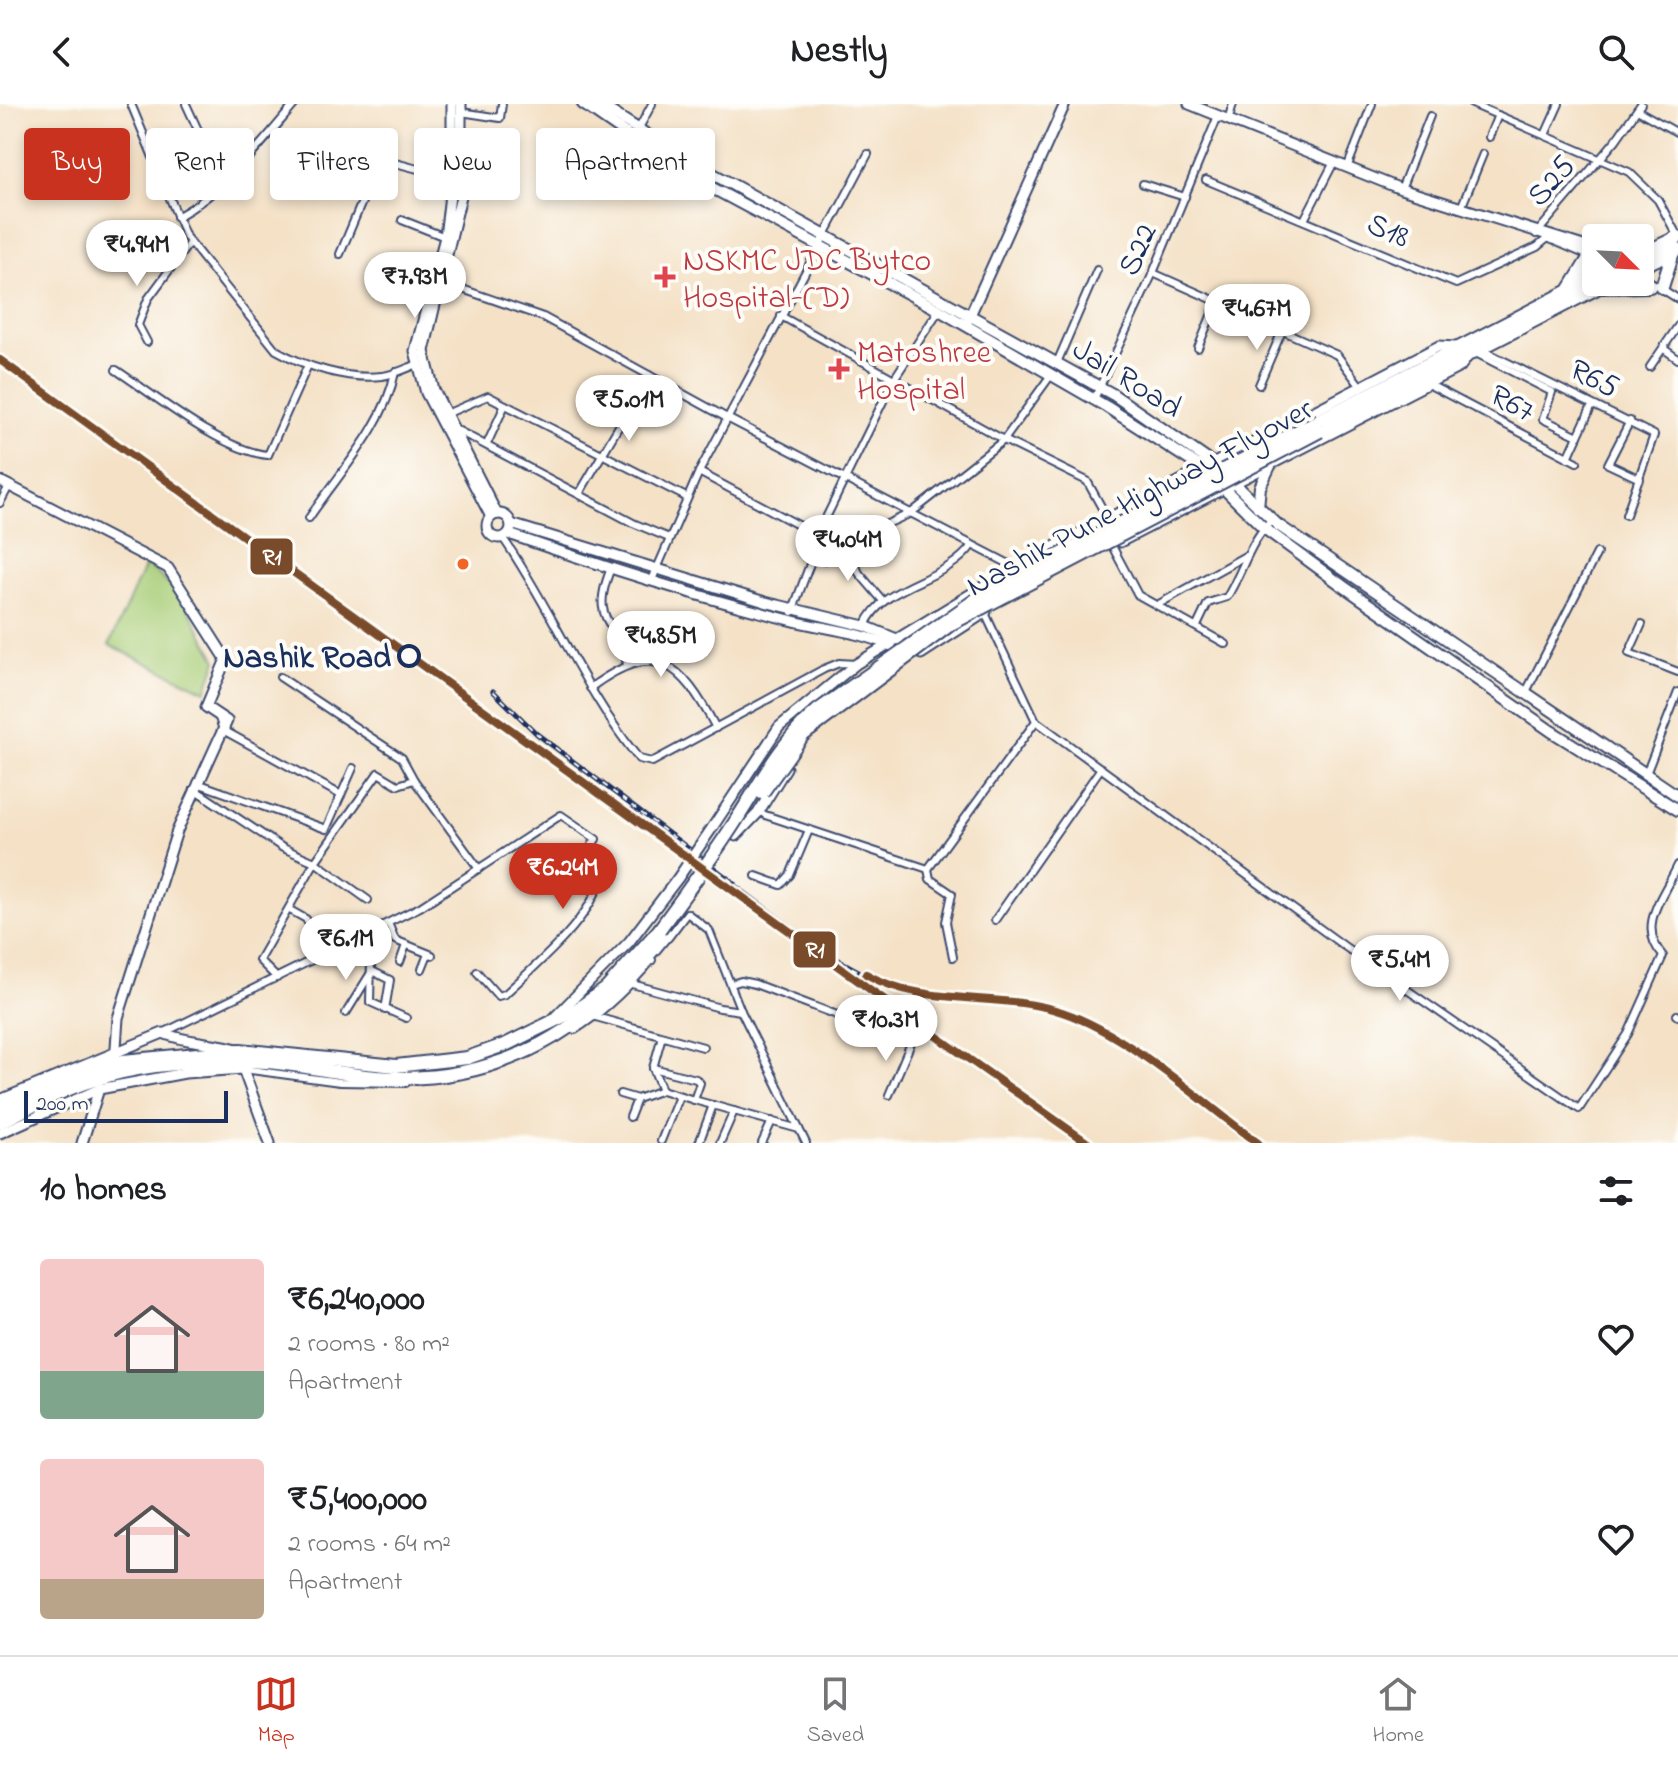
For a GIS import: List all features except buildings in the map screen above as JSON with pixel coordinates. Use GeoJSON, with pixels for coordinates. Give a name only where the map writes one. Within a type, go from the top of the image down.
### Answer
{"type":"FeatureCollection","features":[{"type":"Feature","properties":{"kind":"highway"},"geometry":{"type":"LineString","coordinates":[[1656,247],[1678,237]]}},
{"type":"Feature","properties":{"kind":"highway"},"geometry":{"type":"LineString","coordinates":[[1654,260],[1676,250]]}},
{"type":"Feature","properties":{"kind":"highway"},"geometry":{"type":"LineString","coordinates":[[1660,290],[1676,250]]}},
{"type":"Feature","properties":{"kind":"highway"},"geometry":{"type":"LineString","coordinates":[[1568,291],[1582,271]]}},
{"type":"Feature","properties":{"kind":"highway","name":"Nashik Pune Highway Flyover"},"geometry":{"type":"LineString","coordinates":[[241,1060],[396,1066],[434,1063],[467,1058],[507,1044],[576,1010],[606,989],[663,932],[736,836],[771,777],[803,735],[951,624],[1320,426],[1456,347],[1568,291],[1582,287]]}},
{"type":"Feature","properties":{"kind":"highway","name":"Nashik Pune Highway Flyover"},"geometry":{"type":"LineString","coordinates":[[241,1060],[377,1077],[457,1072],[504,1060],[577,1025],[637,972],[779,751],[817,711],[981,596],[1475,351],[1582,292]]}},
{"type":"Feature","properties":{"kind":"highway"},"geometry":{"type":"LineString","coordinates":[[0,1110],[115,1059],[241,1060]]}},
{"type":"Feature","properties":{"kind":"highway"},"geometry":{"type":"LineString","coordinates":[[0,1122],[64,1091],[120,1073],[183,1063],[241,1060]]}},
{"type":"Feature","properties":{"kind":"main road"},"geometry":{"type":"LineString","coordinates":[[452,104],[452,128]]}},
{"type":"Feature","properties":{"kind":"main road"},"geometry":{"type":"LineString","coordinates":[[965,325],[1065,104]]}},
{"type":"Feature","properties":{"kind":"main road"},"geometry":{"type":"LineString","coordinates":[[1189,104],[1401,189],[1582,248]]}},
{"type":"Feature","properties":{"kind":"main road","name":"Jail Road"},"geometry":{"type":"LineString","coordinates":[[594,107],[634,128]]}},
{"type":"Feature","properties":{"kind":"main road","name":"Jail Road"},"geometry":{"type":"LineString","coordinates":[[594,107],[677,169],[939,310],[1210,468]]}},
{"type":"Feature","properties":{"kind":"main road"},"geometry":{"type":"LineString","coordinates":[[461,108],[461,196],[415,351],[426,393],[494,516]]}},
{"type":"Feature","properties":{"kind":"main road","name":"Jail Road"},"geometry":{"type":"LineString","coordinates":[[715,173],[1100,387],[1210,468],[1264,523],[1678,796]]}},
{"type":"Feature","properties":{"kind":"main road"},"geometry":{"type":"LineString","coordinates":[[449,200],[424,351],[434,390],[494,516]]}},
{"type":"Feature","properties":{"kind":"main road"},"geometry":{"type":"LineString","coordinates":[[551,1023],[629,942],[678,878],[779,727],[856,664],[1015,567],[1439,346],[1456,347]]}},
{"type":"Feature","properties":{"kind":"main road"},"geometry":{"type":"LineString","coordinates":[[736,836],[762,814],[791,759],[817,729],[919,655],[985,613],[1460,367],[1475,351]]}},
{"type":"Feature","properties":{"kind":"main road"},"geometry":{"type":"LineString","coordinates":[[1258,507],[1260,487],[1270,466]]}},
{"type":"Feature","properties":{"kind":"main road"},"geometry":{"type":"LineString","coordinates":[[5,483],[168,568],[226,659],[206,707],[227,721],[177,831],[118,1018],[115,1059]]}},
{"type":"Feature","properties":{"kind":"main road","name":"Jail Road"},"geometry":{"type":"LineString","coordinates":[[1230,487],[1258,507],[1264,523]]}},
{"type":"Feature","properties":{"kind":"main road"},"geometry":{"type":"LineString","coordinates":[[508,532],[505,515],[494,516],[487,526],[489,533],[508,532],[657,569],[791,615],[865,626],[919,655]]}},
{"type":"Feature","properties":{"kind":"main road"},"geometry":{"type":"LineString","coordinates":[[1264,523],[1551,731],[1678,810]]}},
{"type":"Feature","properties":{"kind":"main road"},"geometry":{"type":"LineString","coordinates":[[508,532],[652,580],[893,642]]}},
{"type":"Feature","properties":{"kind":"main road"},"geometry":{"type":"LineString","coordinates":[[0,1100],[63,1072],[115,1059],[163,1033],[193,1043],[224,1045],[241,1060],[270,1143]]}},
{"type":"Feature","properties":{"kind":"main road"},"geometry":{"type":"LineString","coordinates":[[0,1133],[99,1089],[241,1060]]}},
{"type":"Feature","properties":{"kind":"main road"},"geometry":{"type":"LineString","coordinates":[[82,1143],[99,1089]]}},
{"type":"Feature","properties":{"kind":"street"},"geometry":{"type":"LineString","coordinates":[[131,104],[190,242],[276,350],[308,365],[347,375],[383,376],[418,364]]}},
{"type":"Feature","properties":{"kind":"street"},"geometry":{"type":"LineString","coordinates":[[186,104],[197,128]]}},
{"type":"Feature","properties":{"kind":"street"},"geometry":{"type":"LineString","coordinates":[[254,150],[295,104]]}},
{"type":"Feature","properties":{"kind":"street"},"geometry":{"type":"LineString","coordinates":[[461,108],[500,118],[502,104]]}},
{"type":"Feature","properties":{"kind":"street"},"geometry":{"type":"LineString","coordinates":[[639,128],[652,104]]}},
{"type":"Feature","properties":{"kind":"street","name":"S22"},"geometry":{"type":"LineString","coordinates":[[1094,399],[1185,197],[1223,118],[1233,104]]}},
{"type":"Feature","properties":{"kind":"street"},"geometry":{"type":"LineString","coordinates":[[1347,169],[1372,104]]}},
{"type":"Feature","properties":{"kind":"street"},"geometry":{"type":"LineString","coordinates":[[1472,104],[1485,106],[1498,115],[1629,172],[1658,200],[1678,237]]}},
{"type":"Feature","properties":{"kind":"street"},"geometry":{"type":"LineString","coordinates":[[1545,135],[1559,104]]}},
{"type":"Feature","properties":{"kind":"street"},"geometry":{"type":"LineString","coordinates":[[1639,107],[1678,133]]}},
{"type":"Feature","properties":{"kind":"street","name":"S25"},"geometry":{"type":"LineString","coordinates":[[1536,234],[1639,107]]}},
{"type":"Feature","properties":{"kind":"street"},"geometry":{"type":"LineString","coordinates":[[1489,137],[1498,115]]}},
{"type":"Feature","properties":{"kind":"street"},"geometry":{"type":"LineString","coordinates":[[1401,189],[1430,116]]}},
{"type":"Feature","properties":{"kind":"street"},"geometry":{"type":"LineString","coordinates":[[652,580],[686,497],[868,154]]}},
{"type":"Feature","properties":{"kind":"street"},"geometry":{"type":"LineString","coordinates":[[1461,208],[1483,154]]}},
{"type":"Feature","properties":{"kind":"street"},"geometry":{"type":"LineString","coordinates":[[340,254],[380,159],[414,168]]}},
{"type":"Feature","properties":{"kind":"street"},"geometry":{"type":"LineString","coordinates":[[1304,220],[1333,164]]}},
{"type":"Feature","properties":{"kind":"street","name":"S18"},"geometry":{"type":"LineString","coordinates":[[1206,180],[1456,284],[1537,247],[1549,237]]}},
{"type":"Feature","properties":{"kind":"street"},"geometry":{"type":"LineString","coordinates":[[1143,184],[1185,197]]}},
{"type":"Feature","properties":{"kind":"street"},"geometry":{"type":"LineString","coordinates":[[177,217],[205,200]]}},
{"type":"Feature","properties":{"kind":"street"},"geometry":{"type":"LineString","coordinates":[[402,220],[445,237]]}},
{"type":"Feature","properties":{"kind":"street"},"geometry":{"type":"LineString","coordinates":[[147,342],[138,325],[142,311],[190,242]]}},
{"type":"Feature","properties":{"kind":"street"},"geometry":{"type":"LineString","coordinates":[[813,556],[828,558],[835,548],[911,513],[1004,440],[1051,374],[1097,270]]}},
{"type":"Feature","properties":{"kind":"street"},"geometry":{"type":"LineString","coordinates":[[1153,273],[1337,355],[1361,387]]}},
{"type":"Feature","properties":{"kind":"street"},"geometry":{"type":"LineString","coordinates":[[437,281],[543,317],[727,418],[1015,567]]}},
{"type":"Feature","properties":{"kind":"street"},"geometry":{"type":"LineString","coordinates":[[1198,348],[1217,301]]}},
{"type":"Feature","properties":{"kind":"street"},"geometry":{"type":"LineString","coordinates":[[791,615],[813,556],[809,544],[894,379],[939,310]]}},
{"type":"Feature","properties":{"kind":"street"},"geometry":{"type":"LineString","coordinates":[[781,316],[1004,440],[1087,481],[1108,519]]}},
{"type":"Feature","properties":{"kind":"street"},"geometry":{"type":"LineString","coordinates":[[1650,367],[1678,326]]}},
{"type":"Feature","properties":{"kind":"street"},"geometry":{"type":"LineString","coordinates":[[1259,385],[1282,331]]}},
{"type":"Feature","properties":{"kind":"street"},"geometry":{"type":"LineString","coordinates":[[1664,349],[1678,359]]}},
{"type":"Feature","properties":{"kind":"street"},"geometry":{"type":"LineString","coordinates":[[1475,351],[1552,392]]}},
{"type":"Feature","properties":{"kind":"street","name":"R65"},"geometry":{"type":"LineString","coordinates":[[1475,351],[1556,385],[1630,421],[1655,437],[1626,515]]}},
{"type":"Feature","properties":{"kind":"street"},"geometry":{"type":"LineString","coordinates":[[116,370],[208,430],[254,454],[268,455],[308,365]]}},
{"type":"Feature","properties":{"kind":"street"},"geometry":{"type":"LineString","coordinates":[[309,518],[357,452],[392,390],[395,372]]}},
{"type":"Feature","properties":{"kind":"street"},"geometry":{"type":"LineString","coordinates":[[579,494],[649,375]]}},
{"type":"Feature","properties":{"kind":"street","name":"R67"},"geometry":{"type":"LineString","coordinates":[[1428,384],[1577,462]]}},
{"type":"Feature","properties":{"kind":"street"},"geometry":{"type":"LineString","coordinates":[[1556,385],[1543,419],[1578,436]]}},
{"type":"Feature","properties":{"kind":"street"},"geometry":{"type":"LineString","coordinates":[[446,414],[488,396],[686,497]]}},
{"type":"Feature","properties":{"kind":"street"},"geometry":{"type":"LineString","coordinates":[[487,444],[505,405]]}},
{"type":"Feature","properties":{"kind":"street"},"geometry":{"type":"LineString","coordinates":[[1568,458],[1591,408]]}},
{"type":"Feature","properties":{"kind":"street"},"geometry":{"type":"LineString","coordinates":[[1630,421],[1608,464],[1640,479]]}},
{"type":"Feature","properties":{"kind":"street"},"geometry":{"type":"LineString","coordinates":[[453,428],[669,538]]}},
{"type":"Feature","properties":{"kind":"street"},"geometry":{"type":"LineString","coordinates":[[699,472],[817,533],[832,536],[835,548]]}},
{"type":"Feature","properties":{"kind":"street"},"geometry":{"type":"LineString","coordinates":[[0,503],[5,483]]}},
{"type":"Feature","properties":{"kind":"street"},"geometry":{"type":"LineString","coordinates":[[1197,626],[1208,603],[1227,597],[1240,577],[1245,556],[1264,523]]}},
{"type":"Feature","properties":{"kind":"street"},"geometry":{"type":"LineString","coordinates":[[508,532],[523,567],[590,688],[639,759],[652,762],[824,669],[839,663],[856,664]]}},
{"type":"Feature","properties":{"kind":"street"},"geometry":{"type":"LineString","coordinates":[[846,544],[859,573],[883,601]]}},
{"type":"Feature","properties":{"kind":"street"},"geometry":{"type":"LineString","coordinates":[[865,626],[871,611],[883,601],[958,560],[972,545]]}},
{"type":"Feature","properties":{"kind":"street"},"geometry":{"type":"LineString","coordinates":[[1112,546],[1138,595],[1226,644]]}},
{"type":"Feature","properties":{"kind":"street"},"geometry":{"type":"LineString","coordinates":[[1525,695],[1597,553]]}},
{"type":"Feature","properties":{"kind":"street"},"geometry":{"type":"LineString","coordinates":[[1157,605],[1245,556]]}},
{"type":"Feature","properties":{"kind":"street"},"geometry":{"type":"LineString","coordinates":[[611,568],[602,592],[602,612],[618,638],[627,664]]}},
{"type":"Feature","properties":{"kind":"street"},"geometry":{"type":"LineString","coordinates":[[985,613],[1036,721],[1344,946],[1579,1109],[1628,1034],[1663,956],[1651,943],[1649,924],[1678,865]]}},
{"type":"Feature","properties":{"kind":"street"},"geometry":{"type":"LineString","coordinates":[[1642,624],[1629,653],[1678,672]]}},
{"type":"Feature","properties":{"kind":"street"},"geometry":{"type":"LineString","coordinates":[[590,688],[627,664],[649,661],[677,671],[702,702],[716,728]]}},
{"type":"Feature","properties":{"kind":"street"},"geometry":{"type":"LineString","coordinates":[[280,677],[402,758],[414,780],[479,869]]}},
{"type":"Feature","properties":{"kind":"street"},"geometry":{"type":"LineString","coordinates":[[1646,775],[1678,692]]}},
{"type":"Feature","properties":{"kind":"street"},"geometry":{"type":"LineString","coordinates":[[953,957],[946,922],[952,894],[930,879],[928,869],[1036,721]]}},
{"type":"Feature","properties":{"kind":"street"},"geometry":{"type":"LineString","coordinates":[[223,730],[341,795]]}},
{"type":"Feature","properties":{"kind":"street"},"geometry":{"type":"LineString","coordinates":[[195,786],[326,829],[353,768]]}},
{"type":"Feature","properties":{"kind":"street"},"geometry":{"type":"LineString","coordinates":[[995,920],[1101,768]]}},
{"type":"Feature","properties":{"kind":"street"},"geometry":{"type":"LineString","coordinates":[[277,978],[259,960],[315,862],[378,773],[398,785],[414,780]]}},
{"type":"Feature","properties":{"kind":"street"},"geometry":{"type":"LineString","coordinates":[[195,786],[283,848],[315,862],[368,900]]}},
{"type":"Feature","properties":{"kind":"street"},"geometry":{"type":"LineString","coordinates":[[762,814],[928,869]]}},
{"type":"Feature","properties":{"kind":"street"},"geometry":{"type":"LineString","coordinates":[[163,1033],[420,907],[561,815],[596,839],[582,863],[586,876],[599,883],[595,897],[547,954],[505,994],[498,996],[477,972]]}},
{"type":"Feature","properties":{"kind":"street"},"geometry":{"type":"LineString","coordinates":[[756,876],[781,885],[790,875],[809,830]]}},
{"type":"Feature","properties":{"kind":"street"},"geometry":{"type":"LineString","coordinates":[[290,910],[306,919],[326,954]]}},
{"type":"Feature","properties":{"kind":"street"},"geometry":{"type":"LineString","coordinates":[[241,1060],[340,1082],[435,1081],[483,1072],[531,1054],[596,1017],[632,984],[687,913],[709,930],[741,1011],[806,1143]]}},
{"type":"Feature","properties":{"kind":"street"},"geometry":{"type":"LineString","coordinates":[[388,923],[395,940],[430,954],[422,969]]}},
{"type":"Feature","properties":{"kind":"street"},"geometry":{"type":"LineString","coordinates":[[361,937],[371,956],[370,1002],[406,1018]]}},
{"type":"Feature","properties":{"kind":"street"},"geometry":{"type":"LineString","coordinates":[[400,962],[406,945]]}},
{"type":"Feature","properties":{"kind":"street"},"geometry":{"type":"LineString","coordinates":[[372,971],[390,980],[385,1010]]}},
{"type":"Feature","properties":{"kind":"street"},"geometry":{"type":"LineString","coordinates":[[346,1013],[372,971]]}},
{"type":"Feature","properties":{"kind":"street"},"geometry":{"type":"LineString","coordinates":[[632,984],[741,1011]]}},
{"type":"Feature","properties":{"kind":"street"},"geometry":{"type":"LineString","coordinates":[[731,984],[755,984],[911,1043],[889,1095]]}},
{"type":"Feature","properties":{"kind":"street"},"geometry":{"type":"LineString","coordinates":[[596,1017],[703,1047]]}},
{"type":"Feature","properties":{"kind":"street"},"geometry":{"type":"LineString","coordinates":[[662,1036],[653,1068],[662,1090]]}},
{"type":"Feature","properties":{"kind":"street"},"geometry":{"type":"LineString","coordinates":[[653,1068],[696,1079],[700,1083],[694,1100]]}},
{"type":"Feature","properties":{"kind":"street"},"geometry":{"type":"LineString","coordinates":[[620,1094],[637,1099],[662,1090],[799,1129]]}},
{"type":"Feature","properties":{"kind":"street"},"geometry":{"type":"LineString","coordinates":[[661,1141],[679,1096]]}},
{"type":"Feature","properties":{"kind":"street"},"geometry":{"type":"LineString","coordinates":[[630,1117],[637,1099]]}},
{"type":"Feature","properties":{"kind":"street"},"geometry":{"type":"LineString","coordinates":[[699,1143],[713,1105]]}},
{"type":"Feature","properties":{"kind":"street"},"geometry":{"type":"LineString","coordinates":[[720,1143],[734,1111]]}},
{"type":"Feature","properties":{"kind":"street"},"geometry":{"type":"LineString","coordinates":[[762,1143],[772,1121]]}},
{"type":"Feature","properties":{"kind":"green space"},"geometry":{"type":"Polygon","coordinates":[[[146,563],[181,596],[217,660],[206,691],[109,645],[146,563]]]}},
{"type":"Feature","properties":{"kind":"railway"},"geometry":{"type":"LineString","coordinates":[[493,691],[537,734],[734,883]]}},
{"type":"Feature","properties":{"kind":"railway"},"geometry":{"type":"LineString","coordinates":[[724,878],[808,940],[876,979],[919,991],[1042,1006],[1087,1022],[1138,1052],[1258,1143]]}},
{"type":"Feature","properties":{"kind":"railway"},"geometry":{"type":"LineString","coordinates":[[868,988],[900,1017]]}},
{"type":"Feature","properties":{"kind":"transit line","name":"R1"},"geometry":{"type":"LineString","coordinates":[[0,360],[868,988],[1088,1143]]}},
{"type":"Feature","properties":{"kind":"transit line","name":"R1"},"geometry":{"type":"LineString","coordinates":[[866,974],[889,985],[913,991],[1038,1006],[1087,1022],[1138,1052],[1258,1143]]}},
{"type":"Feature","properties":{"kind":"place","name":"NSKMC JDC Bytco Hospital-(D)"},"geometry":{"type":"Point","coordinates":[665,277]}},
{"type":"Feature","properties":{"kind":"place","name":"Matoshree Hospital"},"geometry":{"type":"Point","coordinates":[839,369]}},
{"type":"Feature","properties":{"kind":"place","name":"Nashik Road"},"geometry":{"type":"Point","coordinates":[409,656]}}]}
